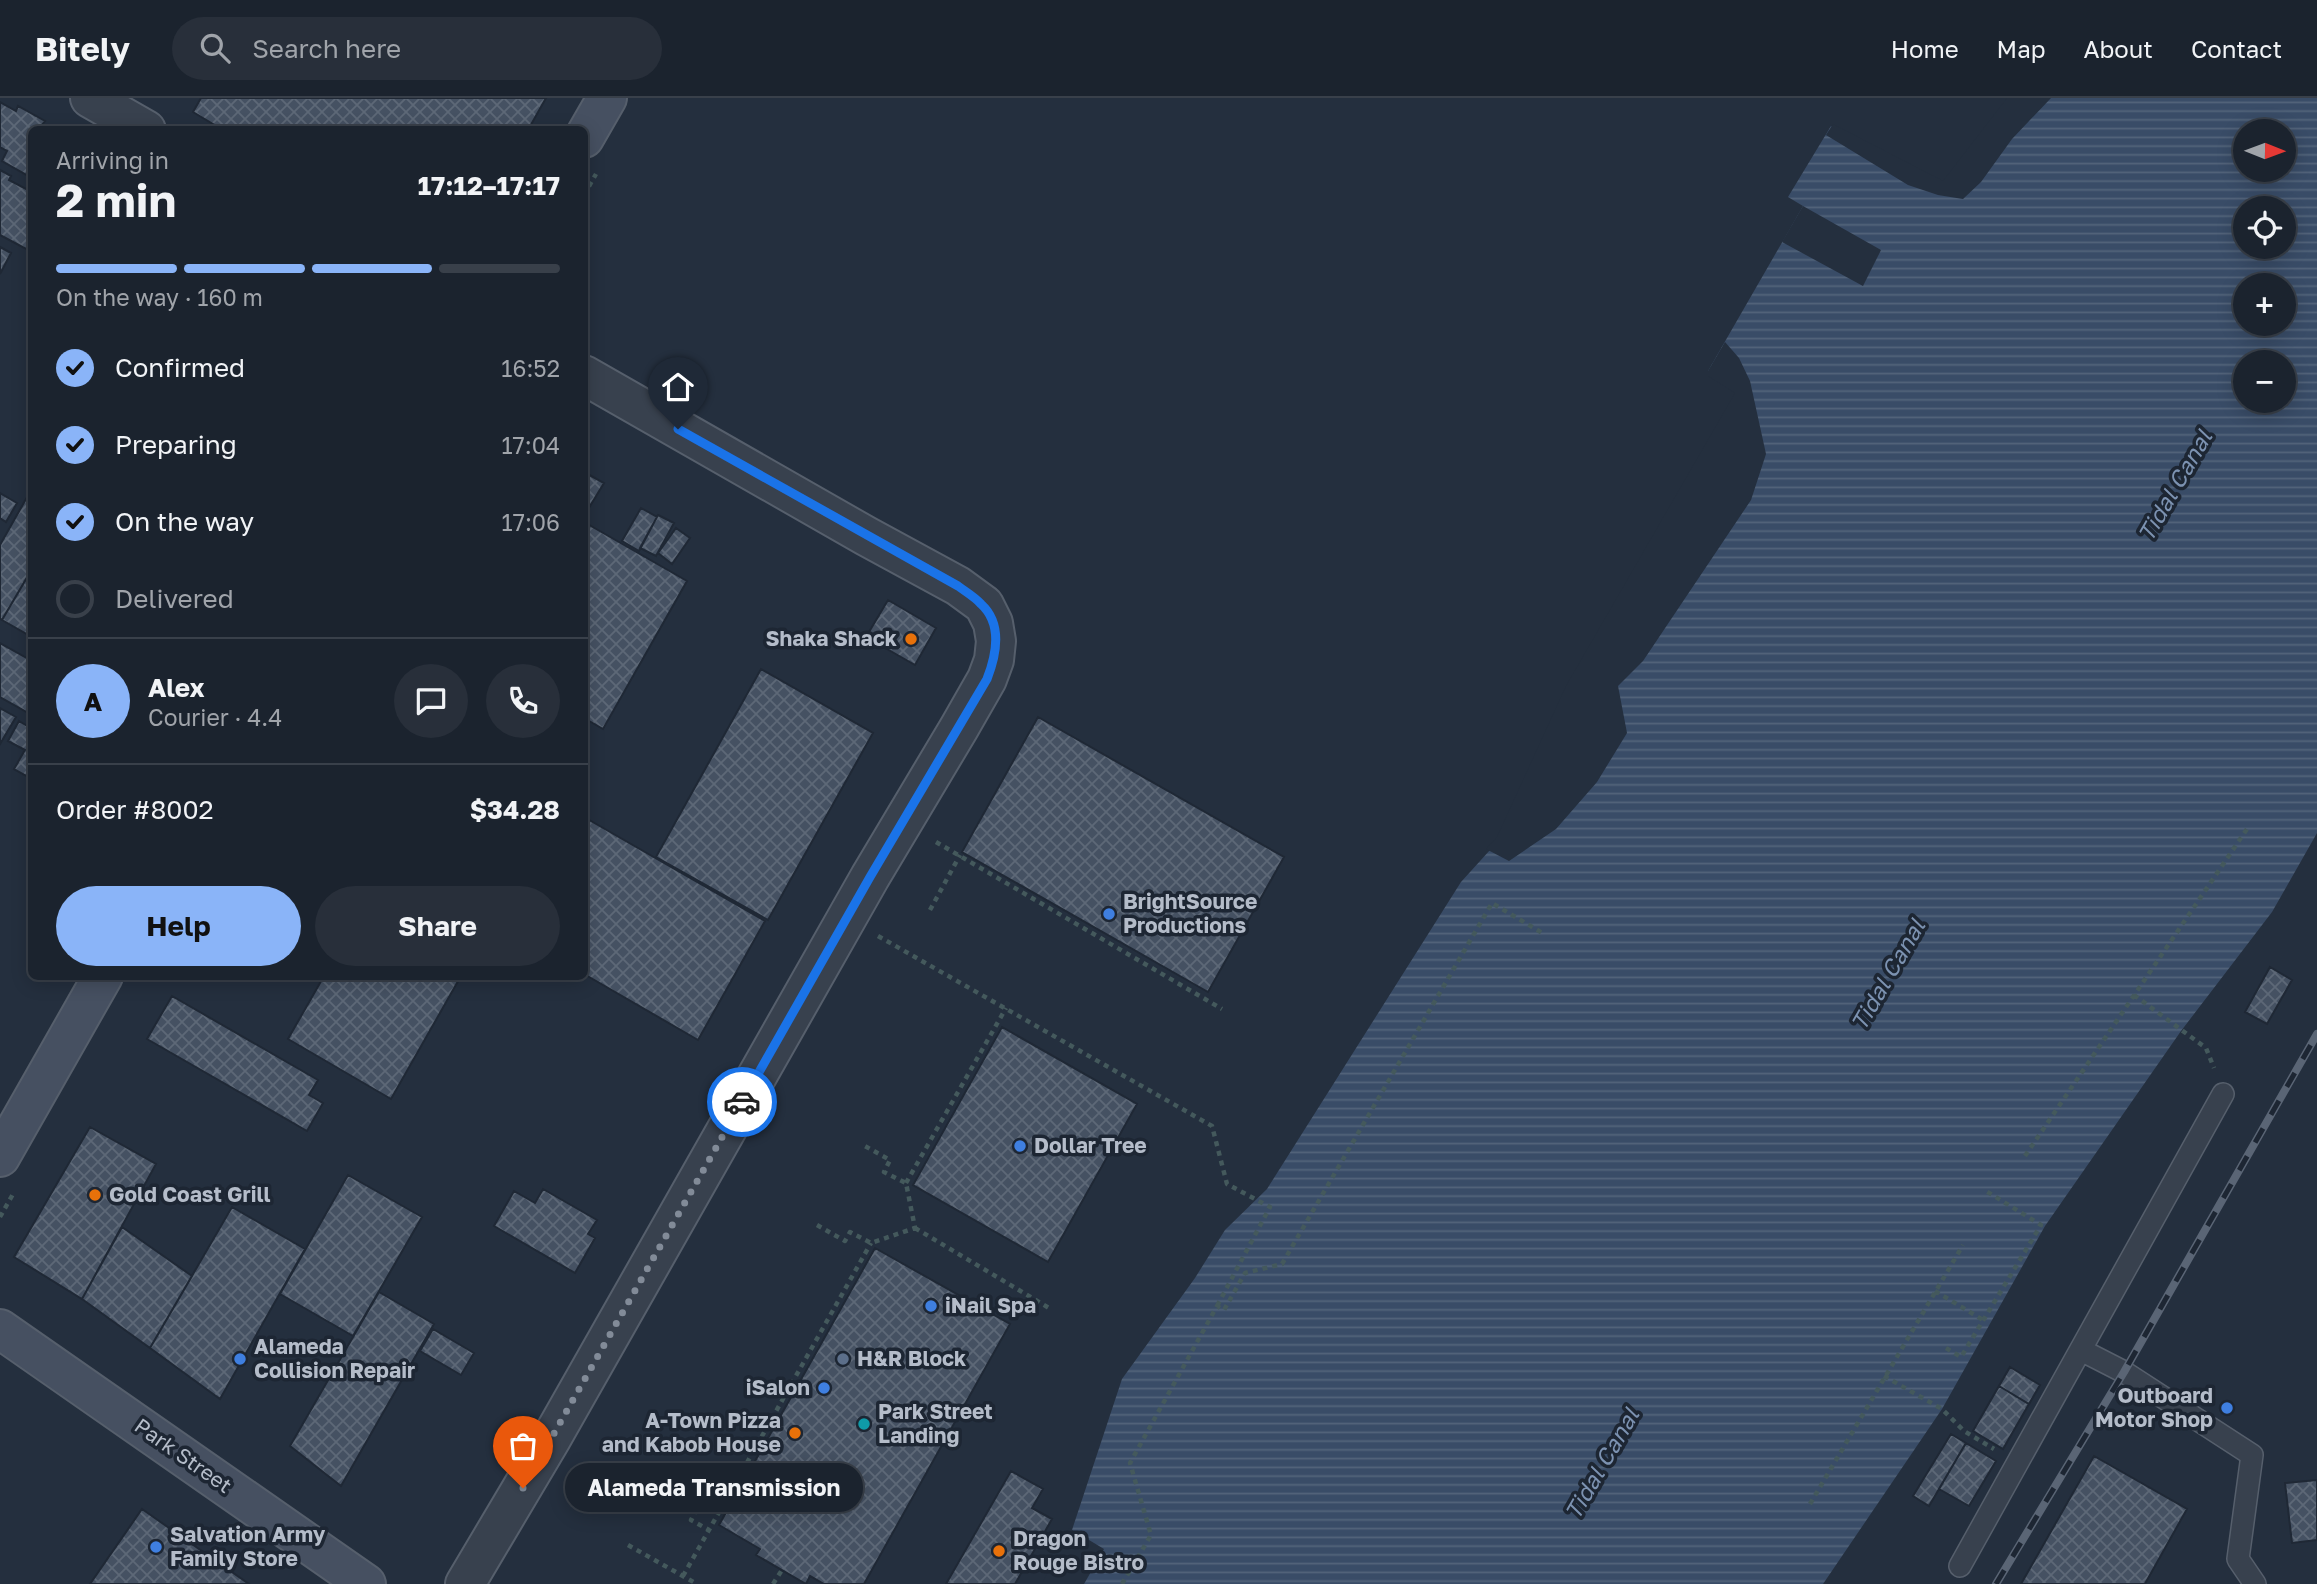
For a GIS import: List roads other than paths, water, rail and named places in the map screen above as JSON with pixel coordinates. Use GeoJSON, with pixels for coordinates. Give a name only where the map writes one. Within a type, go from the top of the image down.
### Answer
{"type":"FeatureCollection","features":[{"type":"Feature","properties":{"kind":"main road"},"geometry":{"type":"LineString","coordinates":[[588,131],[607,98]]}},
{"type":"Feature","properties":{"kind":"main road"},"geometry":{"type":"LineString","coordinates":[[0,1157],[101,980]]}},
{"type":"Feature","properties":{"kind":"main road","name":"Park Street"},"geometry":{"type":"LineString","coordinates":[[0,1329],[366,1584]]}},
{"type":"Feature","properties":{"kind":"street"},"geometry":{"type":"LineString","coordinates":[[90,98],[139,126]]}},
{"type":"Feature","properties":{"kind":"street"},"geometry":{"type":"LineString","coordinates":[[465,1584],[551,1439],[846,919],[987,679],[995,660],[993,623],[984,605],[958,586],[588,377]]}},
{"type":"Feature","properties":{"kind":"lane"},"geometry":{"type":"LineString","coordinates":[[1959,1566],[2223,1094]]}},
{"type":"Feature","properties":{"kind":"lane"},"geometry":{"type":"LineString","coordinates":[[2081,1350],[2124,1372],[2252,1455],[2238,1559],[2255,1584]]}},
{"type":"Feature","properties":{"kind":"water","name":"Tidal Canal"},"geometry":{"type":"Polygon","coordinates":[[[2011,98],[2317,98],[2317,833],[2272,912],[2181,1031],[2045,1226],[1942,1409],[1823,1584],[1045,1584],[1072,1530],[1122,1379],[1195,1278],[1225,1230],[1267,1189],[1461,882],[1500,839],[1740,391],[1708,371],[1803,206],[1788,197],[1831,126],[1944,186],[2011,98]]]}},
{"type":"Feature","properties":{"kind":"railway"},"geometry":{"type":"LineString","coordinates":[[1996,1584],[2124,1372],[2317,1034]]}},
{"type":"Feature","properties":{"kind":"place","name":"Shaka Shack"},"geometry":{"type":"Point","coordinates":[911,639]}},
{"type":"Feature","properties":{"kind":"place","name":"BrightSource Productions"},"geometry":{"type":"Point","coordinates":[1109,914]}},
{"type":"Feature","properties":{"kind":"place","name":"Dollar Tree"},"geometry":{"type":"Point","coordinates":[1020,1146]}},
{"type":"Feature","properties":{"kind":"place","name":"Gold Coast Grill"},"geometry":{"type":"Point","coordinates":[95,1195]}},
{"type":"Feature","properties":{"kind":"place","name":"iNail Spa"},"geometry":{"type":"Point","coordinates":[931,1306]}},
{"type":"Feature","properties":{"kind":"place","name":"Alameda Collision Repair"},"geometry":{"type":"Point","coordinates":[240,1359]}},
{"type":"Feature","properties":{"kind":"place","name":"H&R Block"},"geometry":{"type":"Point","coordinates":[843,1359]}},
{"type":"Feature","properties":{"kind":"place","name":"iSalon"},"geometry":{"type":"Point","coordinates":[824,1388]}},
{"type":"Feature","properties":{"kind":"place","name":"Outboard Motor Shop"},"geometry":{"type":"Point","coordinates":[2227,1408]}},
{"type":"Feature","properties":{"kind":"place","name":"Park Street Landing"},"geometry":{"type":"Point","coordinates":[864,1424]}},
{"type":"Feature","properties":{"kind":"place","name":"A-Town Pizza and Kabob House"},"geometry":{"type":"Point","coordinates":[795,1433]}},
{"type":"Feature","properties":{"kind":"place","name":"Alameda Transmission"},"geometry":{"type":"Point","coordinates":[523,1488]}},
{"type":"Feature","properties":{"kind":"place","name":"Salvation Army Family Store"},"geometry":{"type":"Point","coordinates":[156,1547]}},
{"type":"Feature","properties":{"kind":"place","name":"Dragon Rouge Bistro"},"geometry":{"type":"Point","coordinates":[999,1551]}}]}
